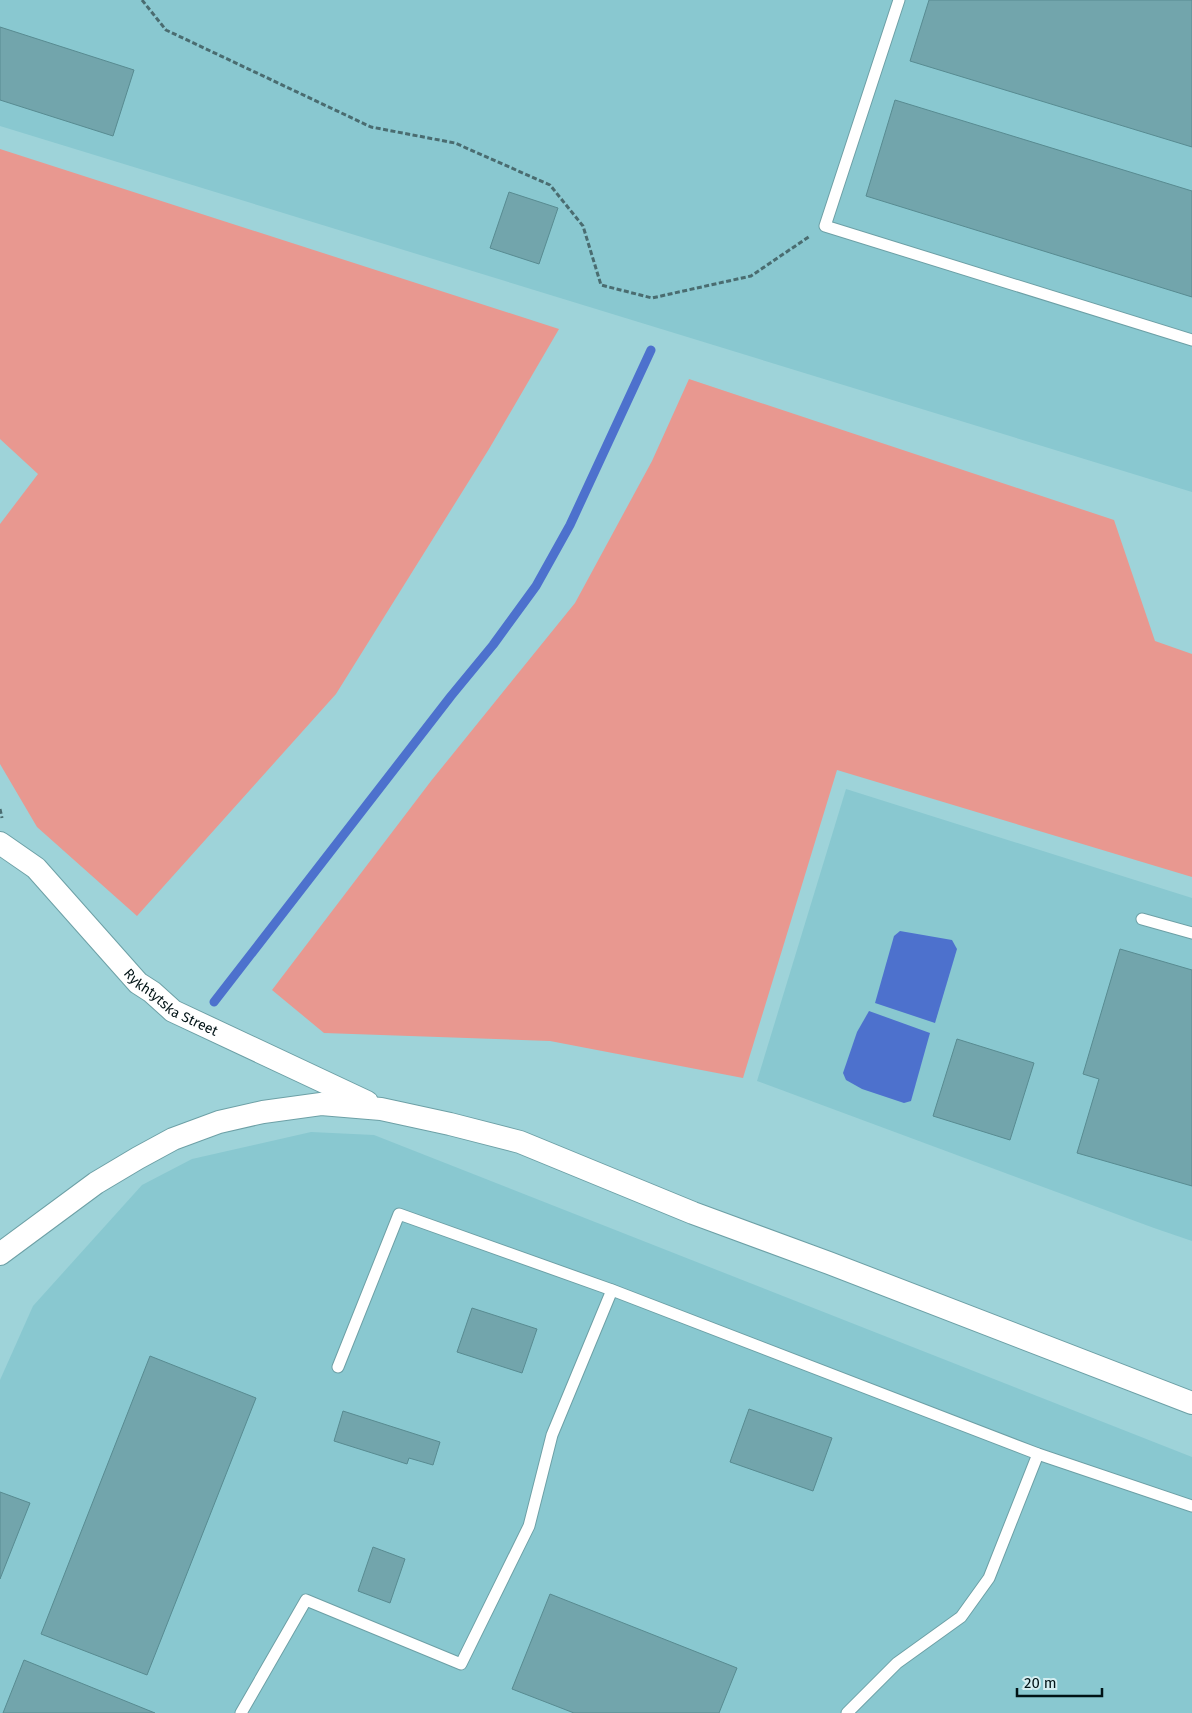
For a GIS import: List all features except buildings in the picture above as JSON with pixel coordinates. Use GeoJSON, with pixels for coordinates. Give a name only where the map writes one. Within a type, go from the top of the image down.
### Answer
{"type":"FeatureCollection","features":[{"type":"Feature","properties":{"kind":"street","name":"Rykhtytska Street"},"geometry":{"type":"LineString","coordinates":[[0,843],[36,868],[138,983],[152,992],[173,1011],[382,1109]]}},
{"type":"Feature","properties":{"kind":"street"},"geometry":{"type":"LineString","coordinates":[[0,1254],[96,1183],[173,1139],[219,1122],[263,1112],[321,1104],[382,1109],[520,1142],[692,1213],[829,1263],[1192,1403]]}},
{"type":"Feature","properties":{"kind":"lane"},"geometry":{"type":"LineString","coordinates":[[899,0],[825,226],[1192,340]]}},
{"type":"Feature","properties":{"kind":"lane"},"geometry":{"type":"LineString","coordinates":[[1142,919],[1192,933]]}},
{"type":"Feature","properties":{"kind":"lane"},"geometry":{"type":"LineString","coordinates":[[338,1367],[399,1214],[612,1290],[1038,1454],[1192,1506]]}},
{"type":"Feature","properties":{"kind":"lane"},"geometry":{"type":"LineString","coordinates":[[241,1713],[306,1600],[461,1664],[529,1526],[552,1435],[612,1290]]}},
{"type":"Feature","properties":{"kind":"lane"},"geometry":{"type":"LineString","coordinates":[[847,1713],[896,1663],[962,1617],[989,1578],[1038,1454]]}},
{"type":"Feature","properties":{"kind":"path"},"geometry":{"type":"LineString","coordinates":[[142,0],[166,30],[371,127],[455,143],[550,185],[583,226],[601,285],[652,298],[751,276],[825,226]]}},
{"type":"Feature","properties":{"kind":"shaded area"},"geometry":{"type":"Polygon","coordinates":[[[0,0],[1192,0],[1192,492],[0,126],[0,0]]]}},
{"type":"Feature","properties":{"kind":"shaded area"},"geometry":{"type":"Polygon","coordinates":[[[0,149],[559,329],[489,449],[336,694],[137,916],[37,827],[0,764],[0,524],[38,474],[0,439],[0,149]]]}},
{"type":"Feature","properties":{"kind":"shaded area"},"geometry":{"type":"Polygon","coordinates":[[[689,379],[1114,520],[1155,641],[1192,654],[1192,877],[837,770],[743,1078],[550,1041],[324,1033],[272,990],[431,781],[575,603],[652,461],[689,379]]]}},
{"type":"Feature","properties":{"kind":"shaded area"},"geometry":{"type":"Polygon","coordinates":[[[846,789],[1192,898],[1192,1241],[757,1081],[846,789]]]}},
{"type":"Feature","properties":{"kind":"shaded area"},"geometry":{"type":"Polygon","coordinates":[[[311,1132],[374,1135],[1192,1457],[1192,1713],[0,1713],[0,1380],[33,1306],[142,1185],[192,1159],[311,1132]]]}},
{"type":"Feature","properties":{"kind":"water"},"geometry":{"type":"Polygon","coordinates":[[[900,931],[952,940],[957,949],[935,1023],[875,1003],[894,936],[900,931]]]}},
{"type":"Feature","properties":{"kind":"water"},"geometry":{"type":"Polygon","coordinates":[[[869,1011],[930,1033],[911,1101],[904,1103],[862,1089],[846,1080],[843,1073],[857,1032],[869,1011]]]}},
{"type":"Feature","properties":{"kind":"waterway"},"geometry":{"type":"LineString","coordinates":[[214,1002],[451,696],[493,645],[536,586],[570,525],[651,350]]}}]}
